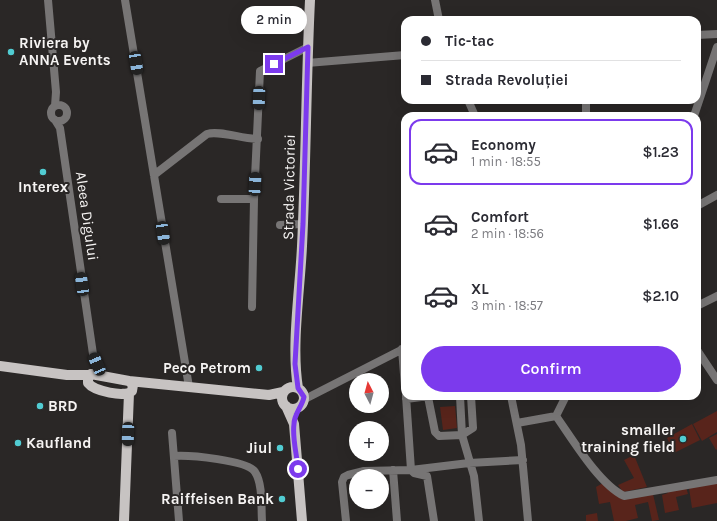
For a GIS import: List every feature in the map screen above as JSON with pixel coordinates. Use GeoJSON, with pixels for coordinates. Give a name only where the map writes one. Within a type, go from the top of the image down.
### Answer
{"type":"FeatureCollection","features":[{"type":"Feature","properties":{"kind":"main road","name":"Strada Victoriei"},"geometry":{"type":"LineString","coordinates":[[302,521],[293,397],[296,374],[303,224],[310,0]]}},
{"type":"Feature","properties":{"kind":"main road"},"geometry":{"type":"LineString","coordinates":[[0,366],[90,378],[102,376],[131,388]]}},
{"type":"Feature","properties":{"kind":"main road"},"geometry":{"type":"LineString","coordinates":[[90,378],[122,398],[129,412]]}},
{"type":"Feature","properties":{"kind":"main road"},"geometry":{"type":"LineString","coordinates":[[115,393],[152,383],[293,397]]}},
{"type":"Feature","properties":{"kind":"main road"},"geometry":{"type":"LineString","coordinates":[[124,521],[131,388]]}},
{"type":"Feature","properties":{"kind":"street"},"geometry":{"type":"LineString","coordinates":[[48,0],[56,92],[59,105]]}},
{"type":"Feature","properties":{"kind":"street"},"geometry":{"type":"LineString","coordinates":[[125,0],[189,386]]}},
{"type":"Feature","properties":{"kind":"street"},"geometry":{"type":"LineString","coordinates":[[435,0],[438,16]]}},
{"type":"Feature","properties":{"kind":"street"},"geometry":{"type":"LineString","coordinates":[[701,35],[717,34]]}},
{"type":"Feature","properties":{"kind":"street"},"geometry":{"type":"LineString","coordinates":[[252,307],[254,200],[260,71],[308,47]]}},
{"type":"Feature","properties":{"kind":"street"},"geometry":{"type":"LineString","coordinates":[[701,95],[717,47]]}},
{"type":"Feature","properties":{"kind":"street"},"geometry":{"type":"LineString","coordinates":[[307,63],[401,55]]}},
{"type":"Feature","properties":{"kind":"street"},"geometry":{"type":"LineString","coordinates":[[59,105],[66,108],[66,117],[60,128]]}},
{"type":"Feature","properties":{"kind":"street"},"geometry":{"type":"LineString","coordinates":[[59,105],[50,113],[55,120],[59,121],[66,117]]}},
{"type":"Feature","properties":{"kind":"street","name":"Aleea Digului"},"geometry":{"type":"LineString","coordinates":[[55,120],[60,128],[93,354],[102,376]]}},
{"type":"Feature","properties":{"kind":"street"},"geometry":{"type":"LineString","coordinates":[[154,175],[207,134],[217,132],[238,138],[258,139]]}},
{"type":"Feature","properties":{"kind":"street"},"geometry":{"type":"LineString","coordinates":[[701,204],[717,195]]}},
{"type":"Feature","properties":{"kind":"street"},"geometry":{"type":"LineString","coordinates":[[221,199],[254,200]]}},
{"type":"Feature","properties":{"kind":"street"},"geometry":{"type":"LineString","coordinates":[[280,225],[303,224]]}},
{"type":"Feature","properties":{"kind":"street"},"geometry":{"type":"LineString","coordinates":[[701,304],[717,296]]}},
{"type":"Feature","properties":{"kind":"street"},"geometry":{"type":"LineString","coordinates":[[293,397],[324,388],[401,350]]}},
{"type":"Feature","properties":{"kind":"street","name":"Aleea Digului"},"geometry":{"type":"LineString","coordinates":[[90,378],[93,354]]}},
{"type":"Feature","properties":{"kind":"street"},"geometry":{"type":"LineString","coordinates":[[701,356],[717,380]]}},
{"type":"Feature","properties":{"kind":"street"},"geometry":{"type":"LineString","coordinates":[[406,400],[411,470]]}},
{"type":"Feature","properties":{"kind":"street"},"geometry":{"type":"LineString","coordinates":[[430,400],[437,435],[442,437],[462,435],[473,428],[471,400]]}},
{"type":"Feature","properties":{"kind":"street"},"geometry":{"type":"LineString","coordinates":[[460,400],[462,435],[474,476],[479,521]]}},
{"type":"Feature","properties":{"kind":"street"},"geometry":{"type":"LineString","coordinates":[[512,400],[523,460],[528,521]]}},
{"type":"Feature","properties":{"kind":"street"},"geometry":{"type":"LineString","coordinates":[[556,416],[564,400]]}},
{"type":"Feature","properties":{"kind":"street"},"geometry":{"type":"LineString","coordinates":[[517,423],[556,416]]}},
{"type":"Feature","properties":{"kind":"street"},"geometry":{"type":"LineString","coordinates":[[556,416],[603,480],[615,491],[624,496],[717,480]]}},
{"type":"Feature","properties":{"kind":"street"},"geometry":{"type":"LineString","coordinates":[[172,432],[179,521]]}},
{"type":"Feature","properties":{"kind":"street"},"geometry":{"type":"LineString","coordinates":[[174,456],[236,463],[248,466],[255,471],[260,488],[262,521]]}},
{"type":"Feature","properties":{"kind":"street"},"geometry":{"type":"LineString","coordinates":[[346,521],[342,482],[344,477],[348,475],[364,472],[411,470],[469,463],[523,460]]}},
{"type":"Feature","properties":{"kind":"street"},"geometry":{"type":"LineString","coordinates":[[393,470],[397,521]]}},
{"type":"Feature","properties":{"kind":"street"},"geometry":{"type":"LineString","coordinates":[[411,470],[414,473],[427,476],[434,521]]}},
{"type":"Feature","properties":{"kind":"shaded area"},"geometry":{"type":"Polygon","coordinates":[[[455,406],[457,428],[443,430],[440,407],[455,406]]]}},
{"type":"Feature","properties":{"kind":"shaded area"},"geometry":{"type":"Polygon","coordinates":[[[717,411],[717,432],[702,441],[693,424],[717,411]]]}},
{"type":"Feature","properties":{"kind":"shaded area","name":"smaller training field"},"geometry":{"type":"Polygon","coordinates":[[[692,424],[700,440],[674,453],[667,438],[692,424]]]}},
{"type":"Feature","properties":{"kind":"shaded area"},"geometry":{"type":"Polygon","coordinates":[[[717,434],[717,449],[716,450],[709,438],[717,434]]]}},
{"type":"Feature","properties":{"kind":"shaded area"},"geometry":{"type":"Polygon","coordinates":[[[634,455],[647,487],[623,492],[618,485],[634,478],[624,460],[634,455]]]}},
{"type":"Feature","properties":{"kind":"shaded area"},"geometry":{"type":"Polygon","coordinates":[[[717,482],[717,503],[692,508],[689,488],[717,482]]]}},
{"type":"Feature","properties":{"kind":"shaded area"},"geometry":{"type":"Polygon","coordinates":[[[603,483],[613,493],[653,494],[659,520],[652,521],[648,502],[635,505],[638,518],[626,521],[614,521],[610,502],[599,504],[596,487],[603,483]]]}},
{"type":"Feature","properties":{"kind":"shaded area"},"geometry":{"type":"Polygon","coordinates":[[[686,487],[688,494],[676,497],[679,510],[665,513],[662,495],[668,493],[667,491],[686,487]]]}},
{"type":"Feature","properties":{"kind":"shaded area"},"geometry":{"type":"Polygon","coordinates":[[[597,513],[598,521],[586,521],[586,515],[597,513]]]}},
{"type":"Feature","properties":{"kind":"place","name":"Riviera by ANNA Events"},"geometry":{"type":"Point","coordinates":[11,52]}},
{"type":"Feature","properties":{"kind":"place","name":"Interex"},"geometry":{"type":"Point","coordinates":[43,172]}},
{"type":"Feature","properties":{"kind":"place","name":"Peco Petrom"},"geometry":{"type":"Point","coordinates":[259,368]}},
{"type":"Feature","properties":{"kind":"place","name":"BRD"},"geometry":{"type":"Point","coordinates":[40,406]}},
{"type":"Feature","properties":{"kind":"place","name":"smaller training field"},"geometry":{"type":"Point","coordinates":[683,439]}},
{"type":"Feature","properties":{"kind":"place","name":"Kaufland"},"geometry":{"type":"Point","coordinates":[18,443]}},
{"type":"Feature","properties":{"kind":"place","name":"Jiul"},"geometry":{"type":"Point","coordinates":[280,448]}},
{"type":"Feature","properties":{"kind":"place","name":"Raiffeisen Bank"},"geometry":{"type":"Point","coordinates":[282,499]}},
{"type":"Feature","properties":{"kind":"route"},"geometry":{"type":"LineString","coordinates":[[274,64],[308,47],[301,274],[295,364],[298,388],[301,390],[304,397],[301,405],[298,407],[294,424],[298,469]]}}]}
